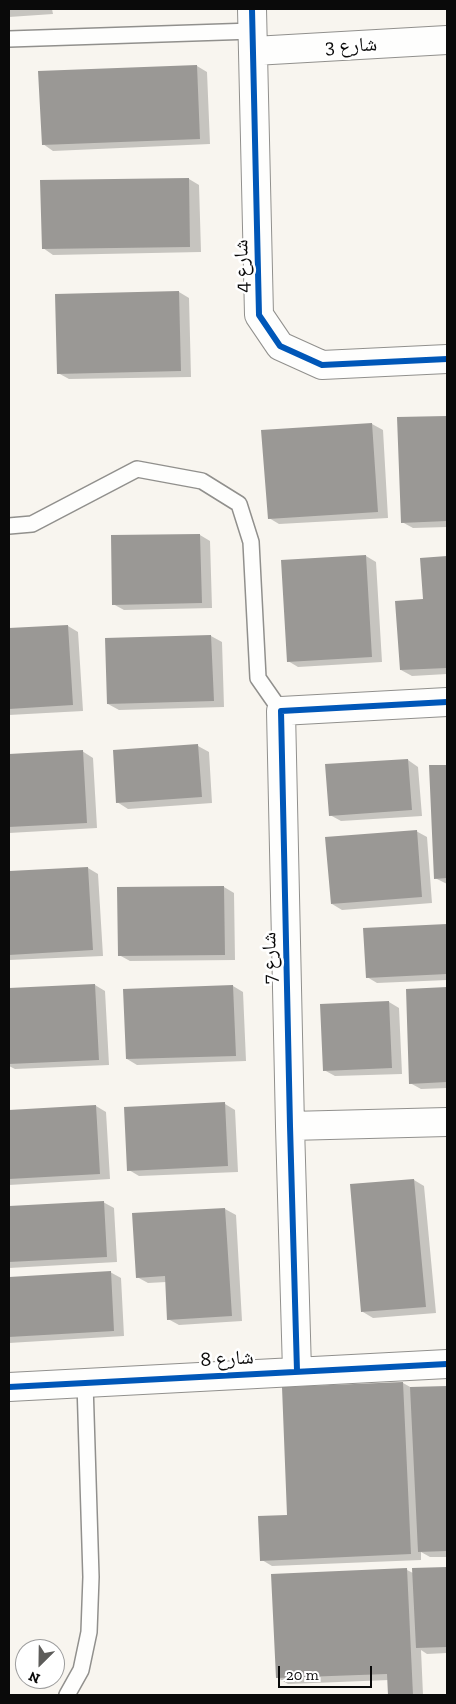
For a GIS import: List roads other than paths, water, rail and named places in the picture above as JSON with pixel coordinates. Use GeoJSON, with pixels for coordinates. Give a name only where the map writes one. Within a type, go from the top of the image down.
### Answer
{"type":"FeatureCollection","features":[{"type":"Feature","properties":{"kind":"street","name":"شارع 3"},"geometry":{"type":"LineString","coordinates":[[253,30],[447,40]]}},
{"type":"Feature","properties":{"kind":"street","name":"شارع 4"},"geometry":{"type":"LineString","coordinates":[[253,30],[259,314],[280,346],[322,365],[447,359]]}},
{"type":"Feature","properties":{"kind":"street"},"geometry":{"type":"LineString","coordinates":[[281,711],[447,702]]}},
{"type":"Feature","properties":{"kind":"street","name":"شارع 7"},"geometry":{"type":"LineString","coordinates":[[281,711],[297,1371]]}},
{"type":"Feature","properties":{"kind":"street"},"geometry":{"type":"LineString","coordinates":[[290,1126],[447,1122]]}},
{"type":"Feature","properties":{"kind":"street","name":"شارع 8"},"geometry":{"type":"LineString","coordinates":[[9,1387],[447,1364]]}},
{"type":"Feature","properties":{"kind":"lane"},"geometry":{"type":"LineString","coordinates":[[9,39],[253,30]]}},
{"type":"Feature","properties":{"kind":"lane"},"geometry":{"type":"LineString","coordinates":[[9,526],[32,524],[137,469],[202,481],[239,504],[251,542],[258,678],[281,711]]}},
{"type":"Feature","properties":{"kind":"lane"},"geometry":{"type":"LineString","coordinates":[[66,1695],[81,1670],[89,1632],[91,1577],[85,1383]]}}]}
